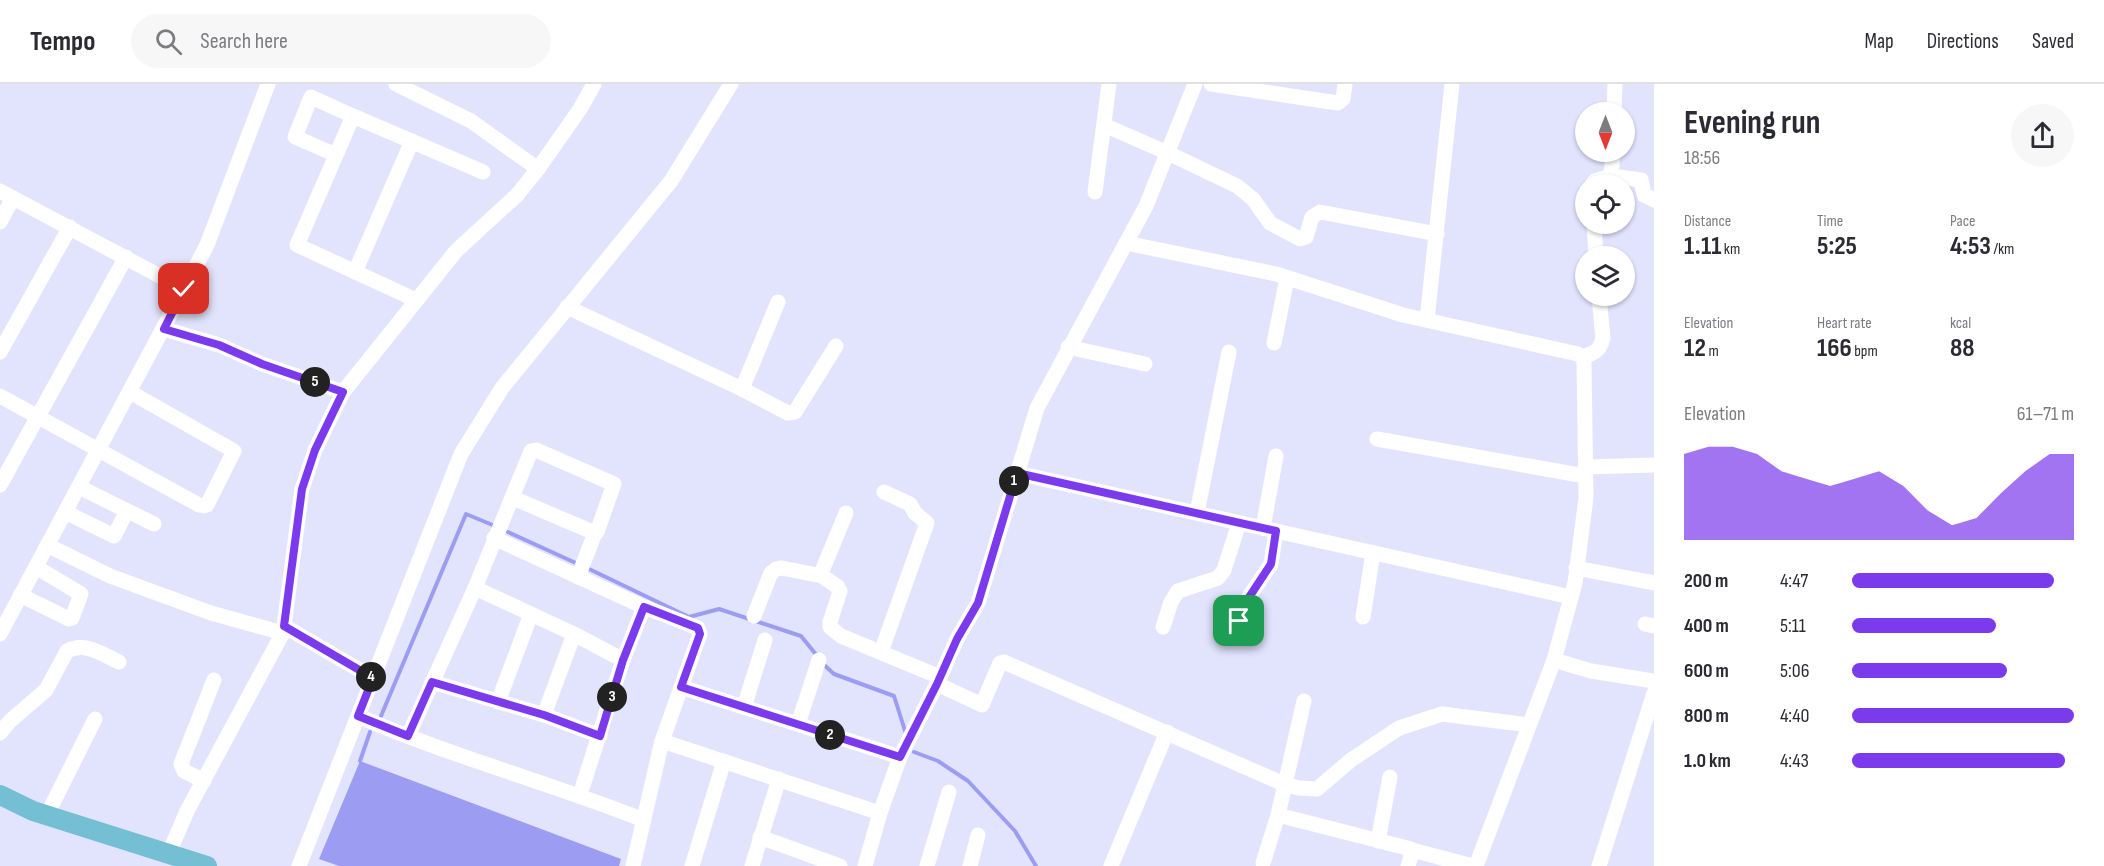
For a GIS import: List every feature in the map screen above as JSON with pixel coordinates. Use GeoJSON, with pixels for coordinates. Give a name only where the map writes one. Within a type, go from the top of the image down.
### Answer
{"type":"FeatureCollection","features":[{"type":"Feature","properties":{"kind":"main road"},"geometry":{"type":"LineString","coordinates":[[0,795],[33,811],[177,859],[207,866]]}},
{"type":"Feature","properties":{"kind":"street"},"geometry":{"type":"LineString","coordinates":[[0,634],[197,268],[268,84]]}},
{"type":"Feature","properties":{"kind":"street"},"geometry":{"type":"LineString","coordinates":[[396,84],[471,121],[538,169]]}},
{"type":"Feature","properties":{"kind":"street"},"geometry":{"type":"LineString","coordinates":[[177,859],[188,811],[284,630],[302,489],[315,450],[343,392],[456,251],[517,195],[580,109],[594,84]]}},
{"type":"Feature","properties":{"kind":"street"},"geometry":{"type":"LineString","coordinates":[[299,866],[461,454],[502,388],[671,181],[731,84]]}},
{"type":"Feature","properties":{"kind":"street"},"geometry":{"type":"LineString","coordinates":[[1095,192],[1109,84]]}},
{"type":"Feature","properties":{"kind":"street"},"geometry":{"type":"LineString","coordinates":[[865,866],[880,813],[900,757],[939,681],[957,639],[978,603],[1037,408],[1146,206],[1195,84]]}},
{"type":"Feature","properties":{"kind":"street"},"geometry":{"type":"LineString","coordinates":[[1211,84],[1338,103],[1343,99],[1345,84]]}},
{"type":"Feature","properties":{"kind":"street"},"geometry":{"type":"LineString","coordinates":[[1427,320],[1452,84]]}},
{"type":"Feature","properties":{"kind":"street"},"geometry":{"type":"LineString","coordinates":[[1615,102],[1616,84]]}},
{"type":"Feature","properties":{"kind":"street"},"geometry":{"type":"LineString","coordinates":[[336,155],[295,137],[311,97],[483,172]]}},
{"type":"Feature","properties":{"kind":"street"},"geometry":{"type":"LineString","coordinates":[[353,116],[297,245],[416,300]]}},
{"type":"Feature","properties":{"kind":"street"},"geometry":{"type":"LineString","coordinates":[[1104,125],[1236,186],[1253,199],[1270,223],[1300,239],[1306,237],[1312,217],[1320,212],[1437,234]]}},
{"type":"Feature","properties":{"kind":"street"},"geometry":{"type":"LineString","coordinates":[[355,272],[412,141]]}},
{"type":"Feature","properties":{"kind":"street"},"geometry":{"type":"LineString","coordinates":[[1635,179],[1641,180],[1644,195],[1654,200]]}},
{"type":"Feature","properties":{"kind":"street"},"geometry":{"type":"LineString","coordinates":[[0,222],[7,195],[184,289]]}},
{"type":"Feature","properties":{"kind":"street"},"geometry":{"type":"LineString","coordinates":[[0,352],[70,227]]}},
{"type":"Feature","properties":{"kind":"street"},"geometry":{"type":"LineString","coordinates":[[1126,243],[1287,278],[1403,315],[1551,347],[1583,357],[1595,353],[1602,344],[1600,306]]}},
{"type":"Feature","properties":{"kind":"street"},"geometry":{"type":"LineString","coordinates":[[0,485],[126,257]]}},
{"type":"Feature","properties":{"kind":"street"},"geometry":{"type":"LineString","coordinates":[[1274,343],[1287,278]]}},
{"type":"Feature","properties":{"kind":"street"},"geometry":{"type":"LineString","coordinates":[[742,389],[778,302]]}},
{"type":"Feature","properties":{"kind":"street"},"geometry":{"type":"LineString","coordinates":[[567,308],[742,389],[788,413],[795,412],[836,346]]}},
{"type":"Feature","properties":{"kind":"street"},"geometry":{"type":"LineString","coordinates":[[164,329],[219,345],[262,364],[343,392]]}},
{"type":"Feature","properties":{"kind":"street"},"geometry":{"type":"LineString","coordinates":[[1068,347],[1146,364]]}},
{"type":"Feature","properties":{"kind":"street"},"geometry":{"type":"LineString","coordinates":[[1197,513],[1228,352]]}},
{"type":"Feature","properties":{"kind":"street"},"geometry":{"type":"LineString","coordinates":[[1278,815],[1474,866],[1554,660],[1570,597],[1586,498],[1583,357]]}},
{"type":"Feature","properties":{"kind":"street"},"geometry":{"type":"LineString","coordinates":[[0,396],[204,507],[234,451],[130,392]]}},
{"type":"Feature","properties":{"kind":"street"},"geometry":{"type":"LineString","coordinates":[[1377,439],[1585,472],[1654,465]]}},
{"type":"Feature","properties":{"kind":"street"},"geometry":{"type":"LineString","coordinates":[[408,736],[475,588],[531,451],[534,450],[612,482],[615,487],[581,570]]}},
{"type":"Feature","properties":{"kind":"street"},"geometry":{"type":"LineString","coordinates":[[1239,621],[1242,608],[1271,564],[1269,530],[1276,456]]}},
{"type":"Feature","properties":{"kind":"street"},"geometry":{"type":"LineString","coordinates":[[1017,473],[1570,597]]}},
{"type":"Feature","properties":{"kind":"street"},"geometry":{"type":"LineString","coordinates":[[79,487],[154,524]]}},
{"type":"Feature","properties":{"kind":"street"},"geometry":{"type":"LineString","coordinates":[[881,652],[927,524],[915,513],[910,504],[884,492]]}},
{"type":"Feature","properties":{"kind":"street"},"geometry":{"type":"LineString","coordinates":[[513,498],[595,533]]}},
{"type":"Feature","properties":{"kind":"street"},"geometry":{"type":"LineString","coordinates":[[65,512],[114,536],[128,511]]}},
{"type":"Feature","properties":{"kind":"street"},"geometry":{"type":"LineString","coordinates":[[822,576],[846,513]]}},
{"type":"Feature","properties":{"kind":"street"},"geometry":{"type":"LineString","coordinates":[[1163,627],[1174,595],[1178,591],[1218,578],[1224,570],[1239,523]]}},
{"type":"Feature","properties":{"kind":"street"},"geometry":{"type":"LineString","coordinates":[[494,538],[581,570],[644,607],[698,628],[700,634],[662,741],[644,820],[638,865]]}},
{"type":"Feature","properties":{"kind":"street"},"geometry":{"type":"LineString","coordinates":[[47,545],[110,576],[211,613],[284,630],[373,678]]}},
{"type":"Feature","properties":{"kind":"street"},"geometry":{"type":"LineString","coordinates":[[1363,617],[1373,553]]}},
{"type":"Feature","properties":{"kind":"street"},"geometry":{"type":"LineString","coordinates":[[21,595],[69,619],[72,618],[81,594],[36,567]]}},
{"type":"Feature","properties":{"kind":"street"},"geometry":{"type":"LineString","coordinates":[[754,616],[771,573],[776,568],[782,567],[822,576],[840,591],[830,622],[833,631],[881,652],[982,705],[1000,663],[1004,662],[1284,784],[1299,788],[1317,789],[1351,760],[1399,728],[1442,714],[1529,724]]}},
{"type":"Feature","properties":{"kind":"street"},"geometry":{"type":"LineString","coordinates":[[1576,568],[1654,583]]}},
{"type":"Feature","properties":{"kind":"street"},"geometry":{"type":"LineString","coordinates":[[475,588],[574,634],[623,660]]}},
{"type":"Feature","properties":{"kind":"street"},"geometry":{"type":"LineString","coordinates":[[580,795],[623,660],[644,607]]}},
{"type":"Feature","properties":{"kind":"street"},"geometry":{"type":"LineString","coordinates":[[498,702],[531,614]]}},
{"type":"Feature","properties":{"kind":"street"},"geometry":{"type":"LineString","coordinates":[[544,715],[574,634]]}},
{"type":"Feature","properties":{"kind":"street"},"geometry":{"type":"LineString","coordinates":[[744,707],[765,640]]}},
{"type":"Feature","properties":{"kind":"street"},"geometry":{"type":"LineString","coordinates":[[0,733],[10,721],[46,690],[67,651],[73,647],[83,646],[118,662]]}},
{"type":"Feature","properties":{"kind":"street"},"geometry":{"type":"LineString","coordinates":[[798,724],[819,660]]}},
{"type":"Feature","properties":{"kind":"street"},"geometry":{"type":"LineString","coordinates":[[1554,660],[1591,671],[1654,681]]}},
{"type":"Feature","properties":{"kind":"street"},"geometry":{"type":"LineString","coordinates":[[204,781],[184,771],[181,764],[214,680]]}},
{"type":"Feature","properties":{"kind":"street"},"geometry":{"type":"LineString","coordinates":[[432,682],[544,715],[600,736]]}},
{"type":"Feature","properties":{"kind":"street"},"geometry":{"type":"LineString","coordinates":[[681,687],[900,757]]}},
{"type":"Feature","properties":{"kind":"street"},"geometry":{"type":"LineString","coordinates":[[1599,866],[1654,693]]}},
{"type":"Feature","properties":{"kind":"street"},"geometry":{"type":"LineString","coordinates":[[1263,863],[1278,815],[1304,700]]}},
{"type":"Feature","properties":{"kind":"street"},"geometry":{"type":"LineString","coordinates":[[358,716],[644,820]]}},
{"type":"Feature","properties":{"kind":"street"},"geometry":{"type":"LineString","coordinates":[[47,815],[95,718]]}},
{"type":"Feature","properties":{"kind":"street"},"geometry":{"type":"LineString","coordinates":[[1111,866],[1167,732]]}},
{"type":"Feature","properties":{"kind":"street"},"geometry":{"type":"LineString","coordinates":[[662,741],[880,813]]}},
{"type":"Feature","properties":{"kind":"street"},"geometry":{"type":"LineString","coordinates":[[692,866],[724,761]]}},
{"type":"Feature","properties":{"kind":"street"},"geometry":{"type":"LineString","coordinates":[[1378,841],[1390,777]]}},
{"type":"Feature","properties":{"kind":"street"},"geometry":{"type":"LineString","coordinates":[[752,866],[779,779]]}},
{"type":"Feature","properties":{"kind":"street"},"geometry":{"type":"LineString","coordinates":[[927,866],[949,792]]}},
{"type":"Feature","properties":{"kind":"street"},"geometry":{"type":"LineString","coordinates":[[970,866],[978,835]]}},
{"type":"Feature","properties":{"kind":"street"},"geometry":{"type":"LineString","coordinates":[[760,837],[840,866]]}},
{"type":"Feature","properties":{"kind":"street"},"geometry":{"type":"LineString","coordinates":[[1408,866],[1412,850]]}},
{"type":"Feature","properties":{"kind":"water"},"geometry":{"type":"Polygon","coordinates":[[[360,761],[621,859],[619,866],[339,866],[319,859],[360,761]]]}},
{"type":"Feature","properties":{"kind":"waterway"},"geometry":{"type":"LineString","coordinates":[[381,716],[466,514],[495,526]]}},
{"type":"Feature","properties":{"kind":"waterway"},"geometry":{"type":"LineString","coordinates":[[508,532],[578,564]]}},
{"type":"Feature","properties":{"kind":"waterway"},"geometry":{"type":"LineString","coordinates":[[585,567],[689,617],[719,609],[801,636],[818,657]]}},
{"type":"Feature","properties":{"kind":"waterway"},"geometry":{"type":"LineString","coordinates":[[822,663],[834,674],[894,696],[906,734]]}},
{"type":"Feature","properties":{"kind":"waterway"},"geometry":{"type":"LineString","coordinates":[[360,761],[370,732]]}},
{"type":"Feature","properties":{"kind":"waterway"},"geometry":{"type":"LineString","coordinates":[[914,752],[938,761],[968,781],[1015,831],[1036,866]]}},
{"type":"Feature","properties":{"kind":"route"},"geometry":{"type":"LineString","coordinates":[[184,289],[164,329],[219,345],[262,364],[343,392],[315,450],[302,489],[284,626],[373,678],[358,716],[408,736],[432,682],[544,715],[600,736],[623,660],[644,607],[698,628],[700,634],[681,687],[900,757],[957,639],[978,603],[1017,473],[1276,531],[1271,564],[1242,608],[1239,621]]}}]}
